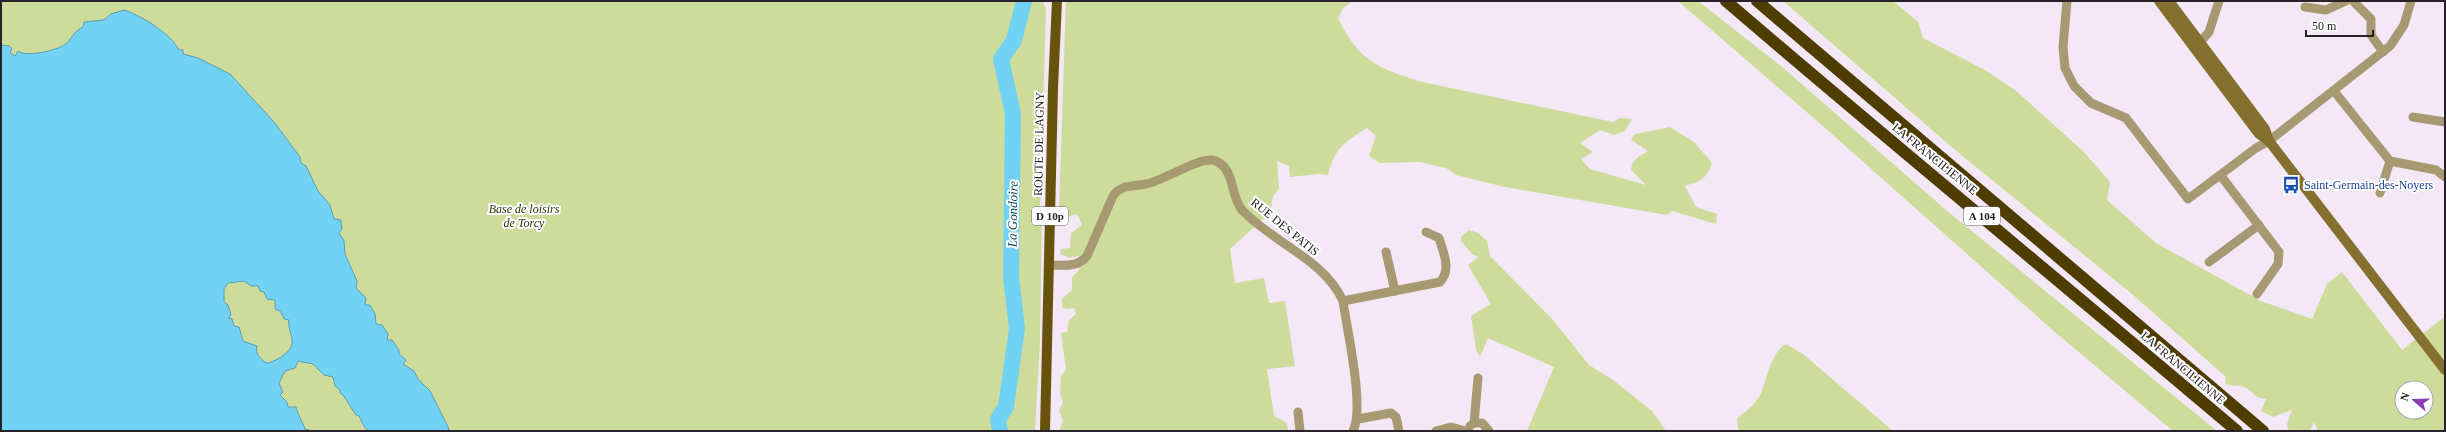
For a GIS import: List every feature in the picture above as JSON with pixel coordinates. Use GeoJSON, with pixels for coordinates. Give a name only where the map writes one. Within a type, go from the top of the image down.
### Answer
{"type":"FeatureCollection","features":[{"type":"Feature","properties":{"kind":"highway","name":"LA FRANCILIENNE"},"geometry":{"type":"LineString","coordinates":[[1726,1],[1902,152],[1979,214],[2237,431]]}},
{"type":"Feature","properties":{"kind":"highway","name":"LA FRANCILIENNE"},"geometry":{"type":"LineString","coordinates":[[1757,1],[2263,431]]}},
{"type":"Feature","properties":{"kind":"main road","name":"ROUTE DE LAGNY"},"geometry":{"type":"LineString","coordinates":[[1045,431],[1057,1]]}},
{"type":"Feature","properties":{"kind":"main road"},"geometry":{"type":"LineString","coordinates":[[2159,1],[2198,46]]}},
{"type":"Feature","properties":{"kind":"main road"},"geometry":{"type":"LineString","coordinates":[[2168,1],[2259,134],[2269,141],[2445,370]]}},
{"type":"Feature","properties":{"kind":"street"},"geometry":{"type":"LineString","coordinates":[[2067,1],[2063,47],[2065,68],[2074,86],[2091,103],[2126,118],[2188,199],[2221,176],[2256,148],[2269,141],[2390,46],[2404,25],[2411,1]]}},
{"type":"Feature","properties":{"kind":"street"},"geometry":{"type":"LineString","coordinates":[[2198,46],[2209,32],[2219,1]]}},
{"type":"Feature","properties":{"kind":"street"},"geometry":{"type":"LineString","coordinates":[[2305,7],[2326,10],[2346,1]]}},
{"type":"Feature","properties":{"kind":"street"},"geometry":{"type":"LineString","coordinates":[[2353,1],[2371,19],[2371,36],[2383,52]]}},
{"type":"Feature","properties":{"kind":"street"},"geometry":{"type":"LineString","coordinates":[[2334,90],[2390,161],[2436,170],[2444,175]]}},
{"type":"Feature","properties":{"kind":"street"},"geometry":{"type":"LineString","coordinates":[[2413,117],[2445,122]]}},
{"type":"Feature","properties":{"kind":"street","name":"RUE DES PATIS"},"geometry":{"type":"LineString","coordinates":[[1049,265],[1069,265],[1083,261],[1087,256],[1113,196],[1120,189],[1162,180],[1204,160],[1213,160],[1225,167],[1238,205],[1258,223],[1326,276],[1338,290],[1343,301],[1358,400],[1358,419],[1353,431]]}},
{"type":"Feature","properties":{"kind":"street"},"geometry":{"type":"LineString","coordinates":[[2380,193],[2390,161]]}},
{"type":"Feature","properties":{"kind":"street"},"geometry":{"type":"LineString","coordinates":[[2221,176],[2279,252],[2278,264],[2257,294]]}},
{"type":"Feature","properties":{"kind":"street"},"geometry":{"type":"LineString","coordinates":[[2209,262],[2259,225]]}},
{"type":"Feature","properties":{"kind":"street"},"geometry":{"type":"LineString","coordinates":[[1343,301],[1440,282],[1445,275],[1447,266],[1439,238],[1426,232]]}},
{"type":"Feature","properties":{"kind":"street"},"geometry":{"type":"LineString","coordinates":[[1386,252],[1395,291]]}},
{"type":"Feature","properties":{"kind":"street"},"geometry":{"type":"LineString","coordinates":[[1436,431],[1451,427],[1466,431],[1474,423],[1478,378]]}},
{"type":"Feature","properties":{"kind":"street"},"geometry":{"type":"LineString","coordinates":[[1298,412],[1300,431]]}},
{"type":"Feature","properties":{"kind":"street"},"geometry":{"type":"LineString","coordinates":[[1358,419],[1391,413],[1396,417],[1399,431]]}},
{"type":"Feature","properties":{"kind":"street"},"geometry":{"type":"LineString","coordinates":[[1474,423],[1485,424],[1489,431]]}},
{"type":"Feature","properties":{"kind":"green space","name":"Base de loisirs de Torcy"},"geometry":{"type":"Polygon","coordinates":[[[1,1],[1042,1],[1046,8],[1040,209],[1042,215],[1040,341],[1035,431],[1,431],[1,1]]]}},
{"type":"Feature","properties":{"kind":"green space"},"geometry":{"type":"Polygon","coordinates":[[[1066,1],[1353,1],[1343,8],[1338,18],[1346,33],[1362,54],[1371,61],[1393,72],[1422,82],[1613,122],[1620,118],[1632,119],[1625,131],[1614,135],[1600,130],[1580,143],[1593,152],[1581,159],[1590,169],[1646,185],[1631,170],[1635,160],[1648,151],[1631,140],[1635,134],[1670,127],[1694,142],[1712,163],[1705,177],[1685,186],[1696,207],[1717,214],[1716,224],[1672,211],[1667,215],[1505,187],[1456,175],[1446,168],[1420,162],[1380,163],[1369,156],[1376,136],[1367,128],[1341,147],[1334,158],[1328,175],[1318,174],[1290,177],[1289,166],[1277,161],[1279,189],[1273,196],[1270,213],[1230,249],[1235,283],[1264,278],[1269,303],[1285,301],[1295,366],[1267,369],[1274,416],[1287,423],[1288,431],[1059,431],[1063,421],[1059,410],[1063,402],[1060,393],[1061,376],[1066,370],[1061,333],[1067,332],[1069,320],[1076,314],[1074,308],[1066,309],[1062,307],[1062,299],[1072,290],[1072,277],[1079,270],[1079,256],[1070,258],[1060,254],[1061,249],[1070,248],[1071,233],[1082,225],[1077,214],[1066,217],[1061,216],[1059,209],[1066,1]]]}},
{"type":"Feature","properties":{"kind":"green space"},"geometry":{"type":"Polygon","coordinates":[[[1678,1],[1698,1],[1781,66],[1946,210],[2217,431],[2173,431],[2056,333],[1824,127],[1678,1]]]}},
{"type":"Feature","properties":{"kind":"green space"},"geometry":{"type":"Polygon","coordinates":[[[1783,1],[1893,1],[1918,22],[1923,38],[1985,70],[2015,90],[2083,151],[2110,182],[2107,200],[2156,243],[2261,301],[2312,319],[2327,284],[2342,272],[2402,350],[2443,318],[2445,321],[2445,431],[2318,431],[2314,422],[2310,431],[2289,431],[2287,424],[2292,410],[2273,417],[2261,411],[2266,399],[2256,396],[2244,387],[2225,383],[2226,377],[2132,294],[1954,149],[1783,1]]]}},
{"type":"Feature","properties":{"kind":"green space"},"geometry":{"type":"Polygon","coordinates":[[[1469,230],[1478,233],[1487,241],[1490,256],[1553,320],[1589,365],[1613,380],[1652,411],[1666,431],[1527,431],[1554,367],[1488,338],[1480,357],[1476,350],[1471,316],[1491,304],[1468,265],[1479,257],[1472,254],[1461,241],[1461,237],[1469,230]]]}},
{"type":"Feature","properties":{"kind":"green space"},"geometry":{"type":"Polygon","coordinates":[[[1786,344],[1803,354],[1893,431],[1741,431],[1738,429],[1737,418],[1757,401],[1773,359],[1786,344]]]}},
{"type":"Feature","properties":{"kind":"water"},"geometry":{"type":"Polygon","coordinates":[[[124,10],[139,16],[169,37],[179,50],[183,50],[183,54],[198,58],[230,74],[274,122],[300,157],[301,163],[306,166],[318,191],[330,205],[334,219],[341,220],[342,229],[339,233],[344,241],[345,254],[357,281],[356,288],[366,298],[365,305],[370,305],[375,314],[376,324],[382,325],[388,334],[387,340],[392,340],[399,350],[399,354],[406,360],[403,364],[414,371],[418,379],[430,391],[449,429],[447,431],[369,431],[365,428],[359,416],[356,415],[343,395],[340,393],[340,390],[335,386],[333,377],[324,375],[313,364],[298,361],[295,368],[285,371],[279,383],[283,392],[280,395],[287,402],[288,407],[296,407],[305,429],[312,431],[1,431],[1,45],[9,46],[12,49],[10,53],[15,56],[18,51],[28,54],[51,50],[68,42],[77,31],[83,27],[84,22],[104,20],[111,14],[124,10]],[[244,281],[228,283],[224,289],[224,302],[228,305],[231,315],[229,318],[232,319],[234,326],[239,327],[243,341],[257,346],[258,356],[266,363],[269,363],[281,357],[291,347],[292,341],[289,320],[284,319],[280,311],[275,309],[275,300],[267,299],[264,292],[260,291],[258,286],[251,286],[244,281]]]}},
{"type":"Feature","properties":{"kind":"waterway","name":"La Gondoire"},"geometry":{"type":"LineString","coordinates":[[1000,431],[998,419],[1006,407],[1017,328],[1011,277],[1013,114],[1001,59],[1014,40],[1024,1]]}},
{"type":"Feature","properties":{"kind":"place","name":"Saint-Germain-des-Noyers"},"geometry":{"type":"Point","coordinates":[2291,185]}}]}
